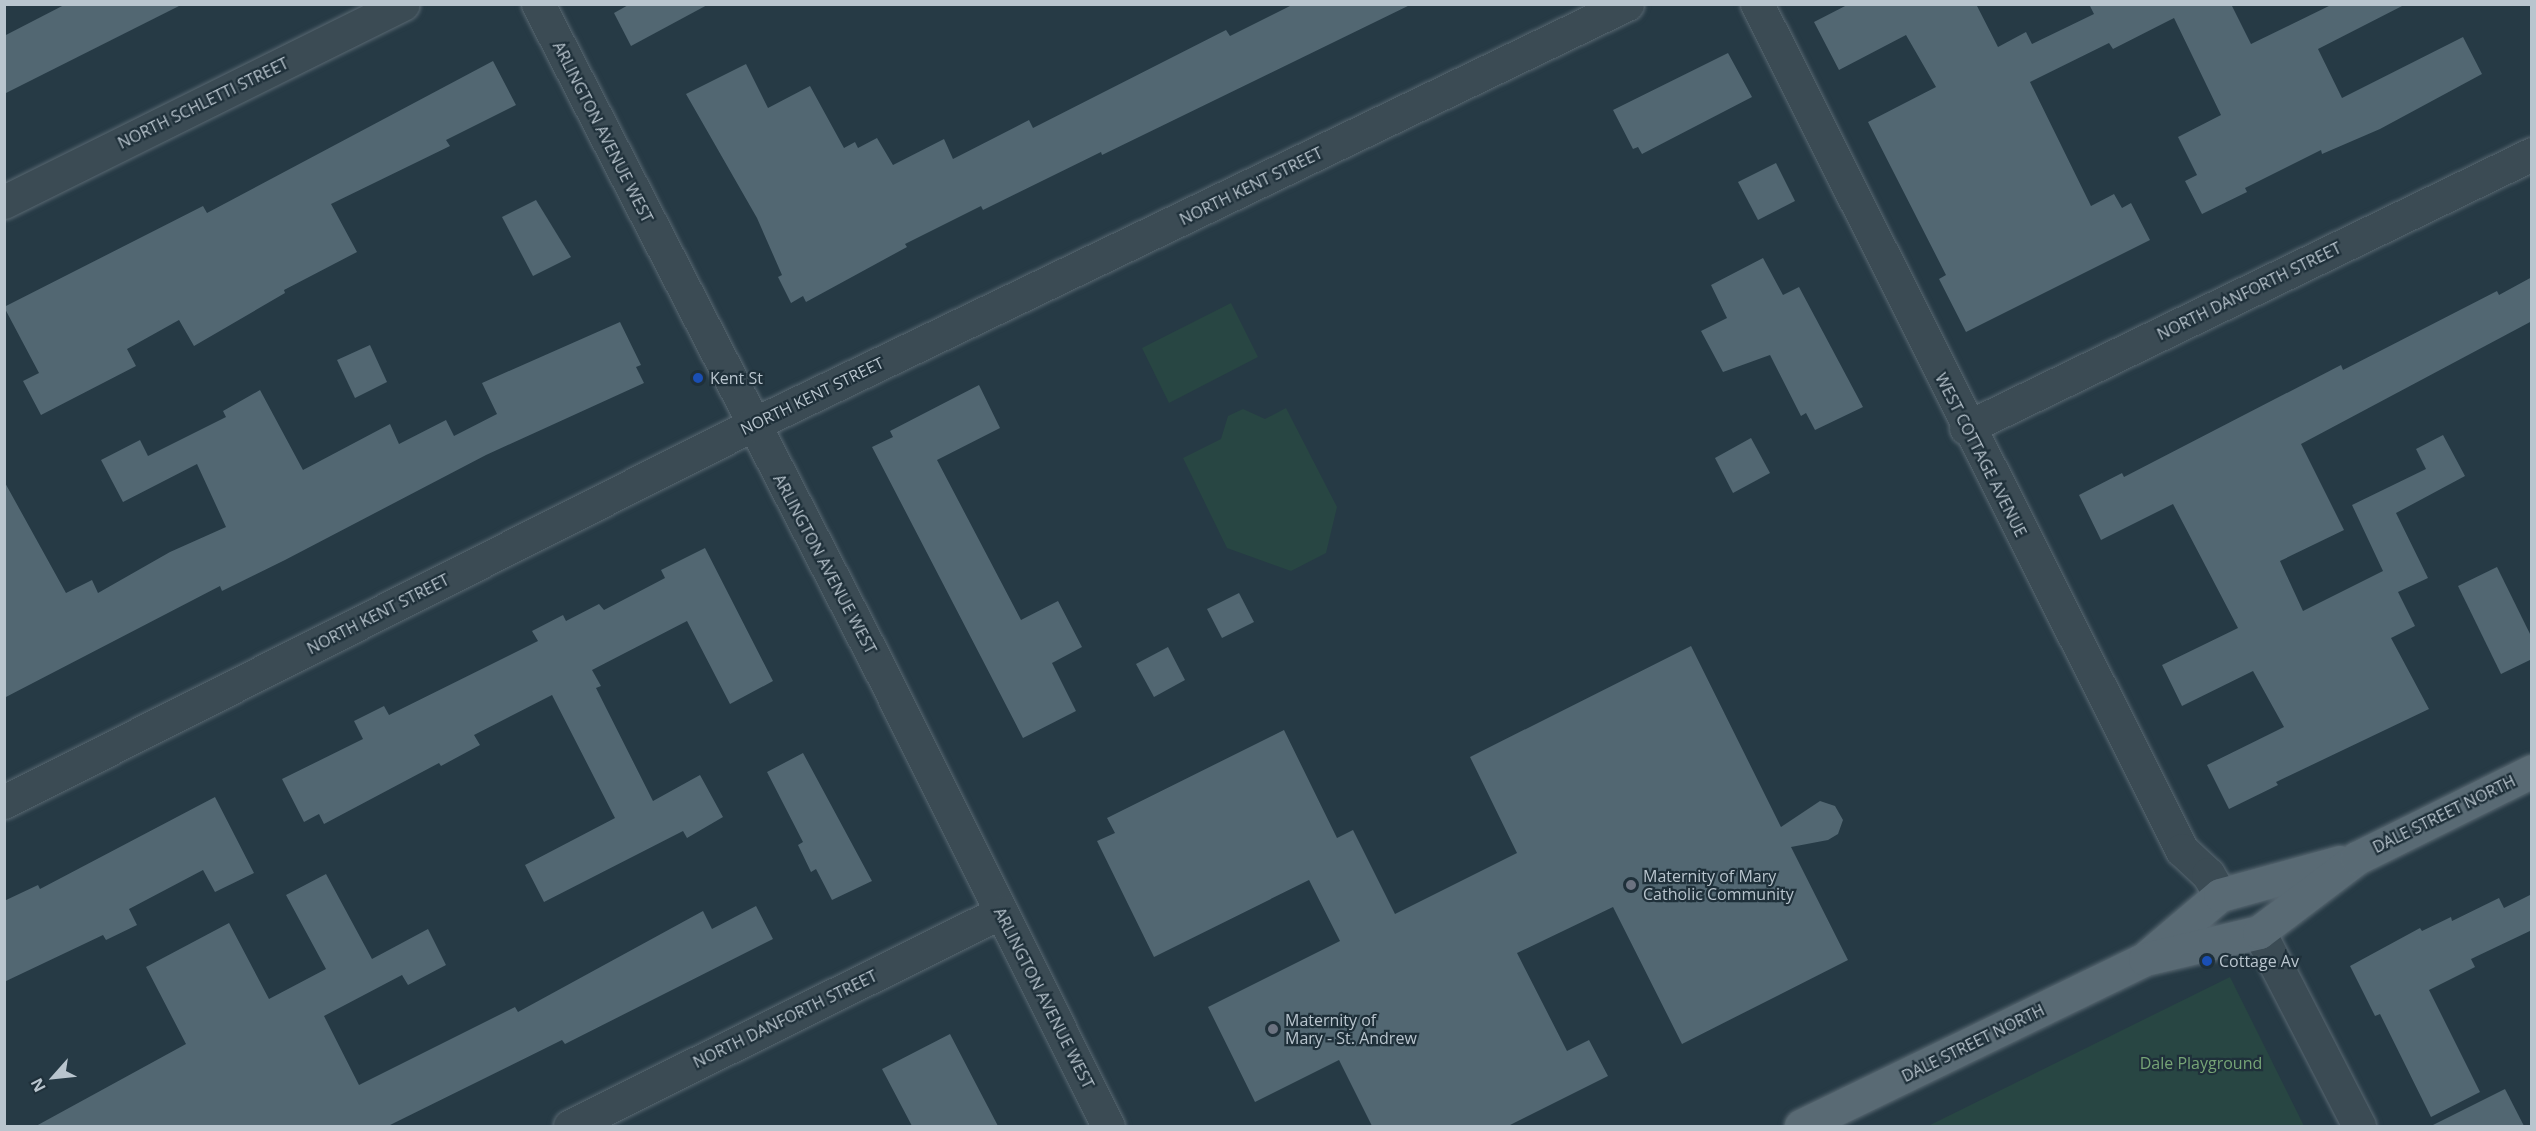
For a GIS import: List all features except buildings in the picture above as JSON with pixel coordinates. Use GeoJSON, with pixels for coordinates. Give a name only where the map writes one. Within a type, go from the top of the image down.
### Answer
{"type":"FeatureCollection","features":[{"type":"Feature","properties":{"kind":"main road","name":"DALE STREET NORTH"},"geometry":{"type":"LineString","coordinates":[[1801,1126],[2145,959],[2259,932],[2357,858],[2532,771]]}},
{"type":"Feature","properties":{"kind":"main road","name":"DALE STREET NORTH"},"geometry":{"type":"LineString","coordinates":[[2145,959],[2220,895],[2357,858]]}},
{"type":"Feature","properties":{"kind":"street","name":"NORTH SCHLETTI STREET"},"geometry":{"type":"LineString","coordinates":[[4,202],[402,4]]}},
{"type":"Feature","properties":{"kind":"street","name":"ARLINGTON AVENUE WEST"},"geometry":{"type":"LineString","coordinates":[[538,4],[752,425],[881,671],[1108,1126]]}},
{"type":"Feature","properties":{"kind":"street","name":"NORTH KENT STREET"},"geometry":{"type":"LineString","coordinates":[[4,802],[752,425],[1627,4]]}},
{"type":"Feature","properties":{"kind":"street","name":"WEST COTTAGE AVENUE"},"geometry":{"type":"LineString","coordinates":[[1757,4],[1966,428],[2182,850],[2208,874],[2220,895]]}},
{"type":"Feature","properties":{"kind":"street","name":"NORTH DANFORTH STREET"},"geometry":{"type":"LineString","coordinates":[[1966,428],[2532,154]]}},
{"type":"Feature","properties":{"kind":"street","name":"NORTH DANFORTH STREET"},"geometry":{"type":"LineString","coordinates":[[570,1126],[1001,912]]}},
{"type":"Feature","properties":{"kind":"street"},"geometry":{"type":"LineString","coordinates":[[2259,932],[2359,1126]]}},
{"type":"Feature","properties":{"kind":"green space"},"geometry":{"type":"Polygon","coordinates":[[[1231,303],[1258,357],[1169,403],[1142,348],[1231,303]]]}},
{"type":"Feature","properties":{"kind":"green space"},"geometry":{"type":"Polygon","coordinates":[[[1286,408],[1337,507],[1326,553],[1291,571],[1227,548],[1183,458],[1221,439],[1228,416],[1243,409],[1265,419],[1286,408]]]}},
{"type":"Feature","properties":{"kind":"green space","name":"Dale Playground"},"geometry":{"type":"Polygon","coordinates":[[[2230,977],[2304,1126],[1928,1126],[2230,977]]]}},
{"type":"Feature","properties":{"kind":"place","name":"Kent St"},"geometry":{"type":"Point","coordinates":[698,378]}},
{"type":"Feature","properties":{"kind":"place","name":"Maternity of Mary Catholic Community"},"geometry":{"type":"Point","coordinates":[1631,885]}},
{"type":"Feature","properties":{"kind":"place","name":"Cottage Av"},"geometry":{"type":"Point","coordinates":[2207,961]}},
{"type":"Feature","properties":{"kind":"place","name":"Maternity of Mary - St. Andrew"},"geometry":{"type":"Point","coordinates":[1273,1029]}}]}
